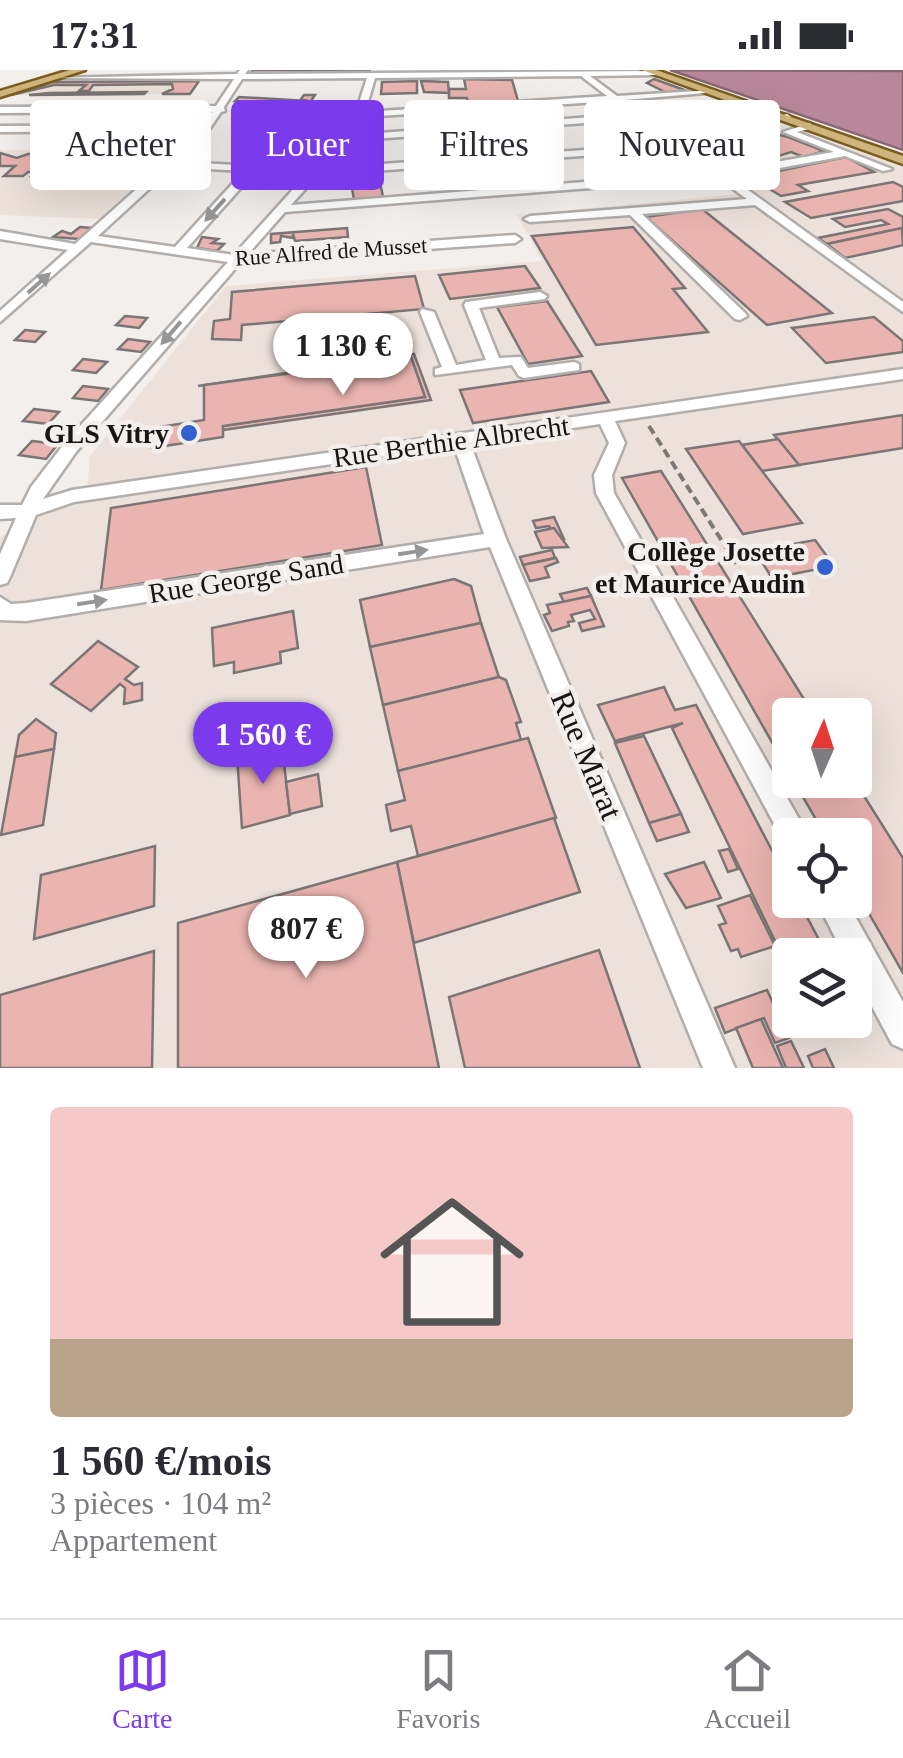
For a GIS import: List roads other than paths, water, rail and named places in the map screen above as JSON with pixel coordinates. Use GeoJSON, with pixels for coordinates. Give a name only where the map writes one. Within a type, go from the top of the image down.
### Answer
{"type":"FeatureCollection","features":[{"type":"Feature","properties":{"kind":"main road"},"geometry":{"type":"LineString","coordinates":[[0,94],[80,70]]}},
{"type":"Feature","properties":{"kind":"main road"},"geometry":{"type":"LineString","coordinates":[[651,71],[737,100]]}},
{"type":"Feature","properties":{"kind":"main road"},"geometry":{"type":"LineString","coordinates":[[780,115],[903,160]]}},
{"type":"Feature","properties":{"kind":"street"},"geometry":{"type":"LineString","coordinates":[[55,78],[242,74],[585,76],[651,71]]}},
{"type":"Feature","properties":{"kind":"street"},"geometry":{"type":"LineString","coordinates":[[211,123],[242,74]]}},
{"type":"Feature","properties":{"kind":"street"},"geometry":{"type":"LineString","coordinates":[[365,100],[374,75]]}},
{"type":"Feature","properties":{"kind":"street"},"geometry":{"type":"LineString","coordinates":[[516,76],[523,100]]}},
{"type":"Feature","properties":{"kind":"street"},"geometry":{"type":"LineString","coordinates":[[585,76],[617,100]]}},
{"type":"Feature","properties":{"kind":"street"},"geometry":{"type":"LineString","coordinates":[[564,102],[713,92]]}},
{"type":"Feature","properties":{"kind":"street"},"geometry":{"type":"LineString","coordinates":[[0,110],[222,109]]}},
{"type":"Feature","properties":{"kind":"street"},"geometry":{"type":"LineString","coordinates":[[780,119],[787,117]]}},
{"type":"Feature","properties":{"kind":"street"},"geometry":{"type":"LineString","coordinates":[[384,135],[584,120]]}},
{"type":"Feature","properties":{"kind":"street"},"geometry":{"type":"LineString","coordinates":[[810,126],[788,132],[887,169]]}},
{"type":"Feature","properties":{"kind":"street"},"geometry":{"type":"LineString","coordinates":[[0,129],[30,129]]}},
{"type":"Feature","properties":{"kind":"street"},"geometry":{"type":"LineString","coordinates":[[384,167],[584,153]]}},
{"type":"Feature","properties":{"kind":"street"},"geometry":{"type":"LineString","coordinates":[[780,164],[846,153]]}},
{"type":"Feature","properties":{"kind":"street"},"geometry":{"type":"LineString","coordinates":[[282,209],[584,185]]}},
{"type":"Feature","properties":{"kind":"street"},"geometry":{"type":"LineString","coordinates":[[0,318],[141,190]]}},
{"type":"Feature","properties":{"kind":"street"},"geometry":{"type":"LineString","coordinates":[[177,252],[233,190]]}},
{"type":"Feature","properties":{"kind":"street"},"geometry":{"type":"LineString","coordinates":[[0,577],[37,491],[70,448],[298,190]]}},
{"type":"Feature","properties":{"kind":"street"},"geometry":{"type":"LineString","coordinates":[[739,190],[903,308]]}},
{"type":"Feature","properties":{"kind":"street"},"geometry":{"type":"LineString","coordinates":[[530,219],[756,202]]}},
{"type":"Feature","properties":{"kind":"street"},"geometry":{"type":"LineString","coordinates":[[632,210],[740,316]]}},
{"type":"Feature","properties":{"kind":"street","name":"Rue Alfred de Musset"},"geometry":{"type":"LineString","coordinates":[[0,235],[236,259],[515,239]]}},
{"type":"Feature","properties":{"kind":"street"},"geometry":{"type":"LineString","coordinates":[[494,362],[472,306],[540,296]]}},
{"type":"Feature","properties":{"kind":"street"},"geometry":{"type":"LineString","coordinates":[[427,312],[445,371],[516,360],[524,373],[574,366]]}},
{"type":"Feature","properties":{"kind":"street","name":"Rue Berthie Albrecht"},"geometry":{"type":"LineString","coordinates":[[0,512],[28,511],[72,496],[903,374]]}},
{"type":"Feature","properties":{"kind":"street"},"geometry":{"type":"LineString","coordinates":[[606,419],[617,443],[603,475],[606,493],[785,818]]}},
{"type":"Feature","properties":{"kind":"street","name":"Rue Marat"},"geometry":{"type":"LineString","coordinates":[[460,440],[496,539],[720,1068]]}},
{"type":"Feature","properties":{"kind":"street","name":"Rue George Sand"},"geometry":{"type":"LineString","coordinates":[[0,605],[6,613],[26,612],[496,539]]}},
{"type":"Feature","properties":{"kind":"street"},"geometry":{"type":"LineString","coordinates":[[840,918],[903,1032]]}},
{"type":"Feature","properties":{"kind":"place","name":"GLS Vitry"},"geometry":{"type":"Point","coordinates":[189,433]}},
{"type":"Feature","properties":{"kind":"place","name":"Collège Josette et Maurice Audin"},"geometry":{"type":"Point","coordinates":[825,567]}}]}
